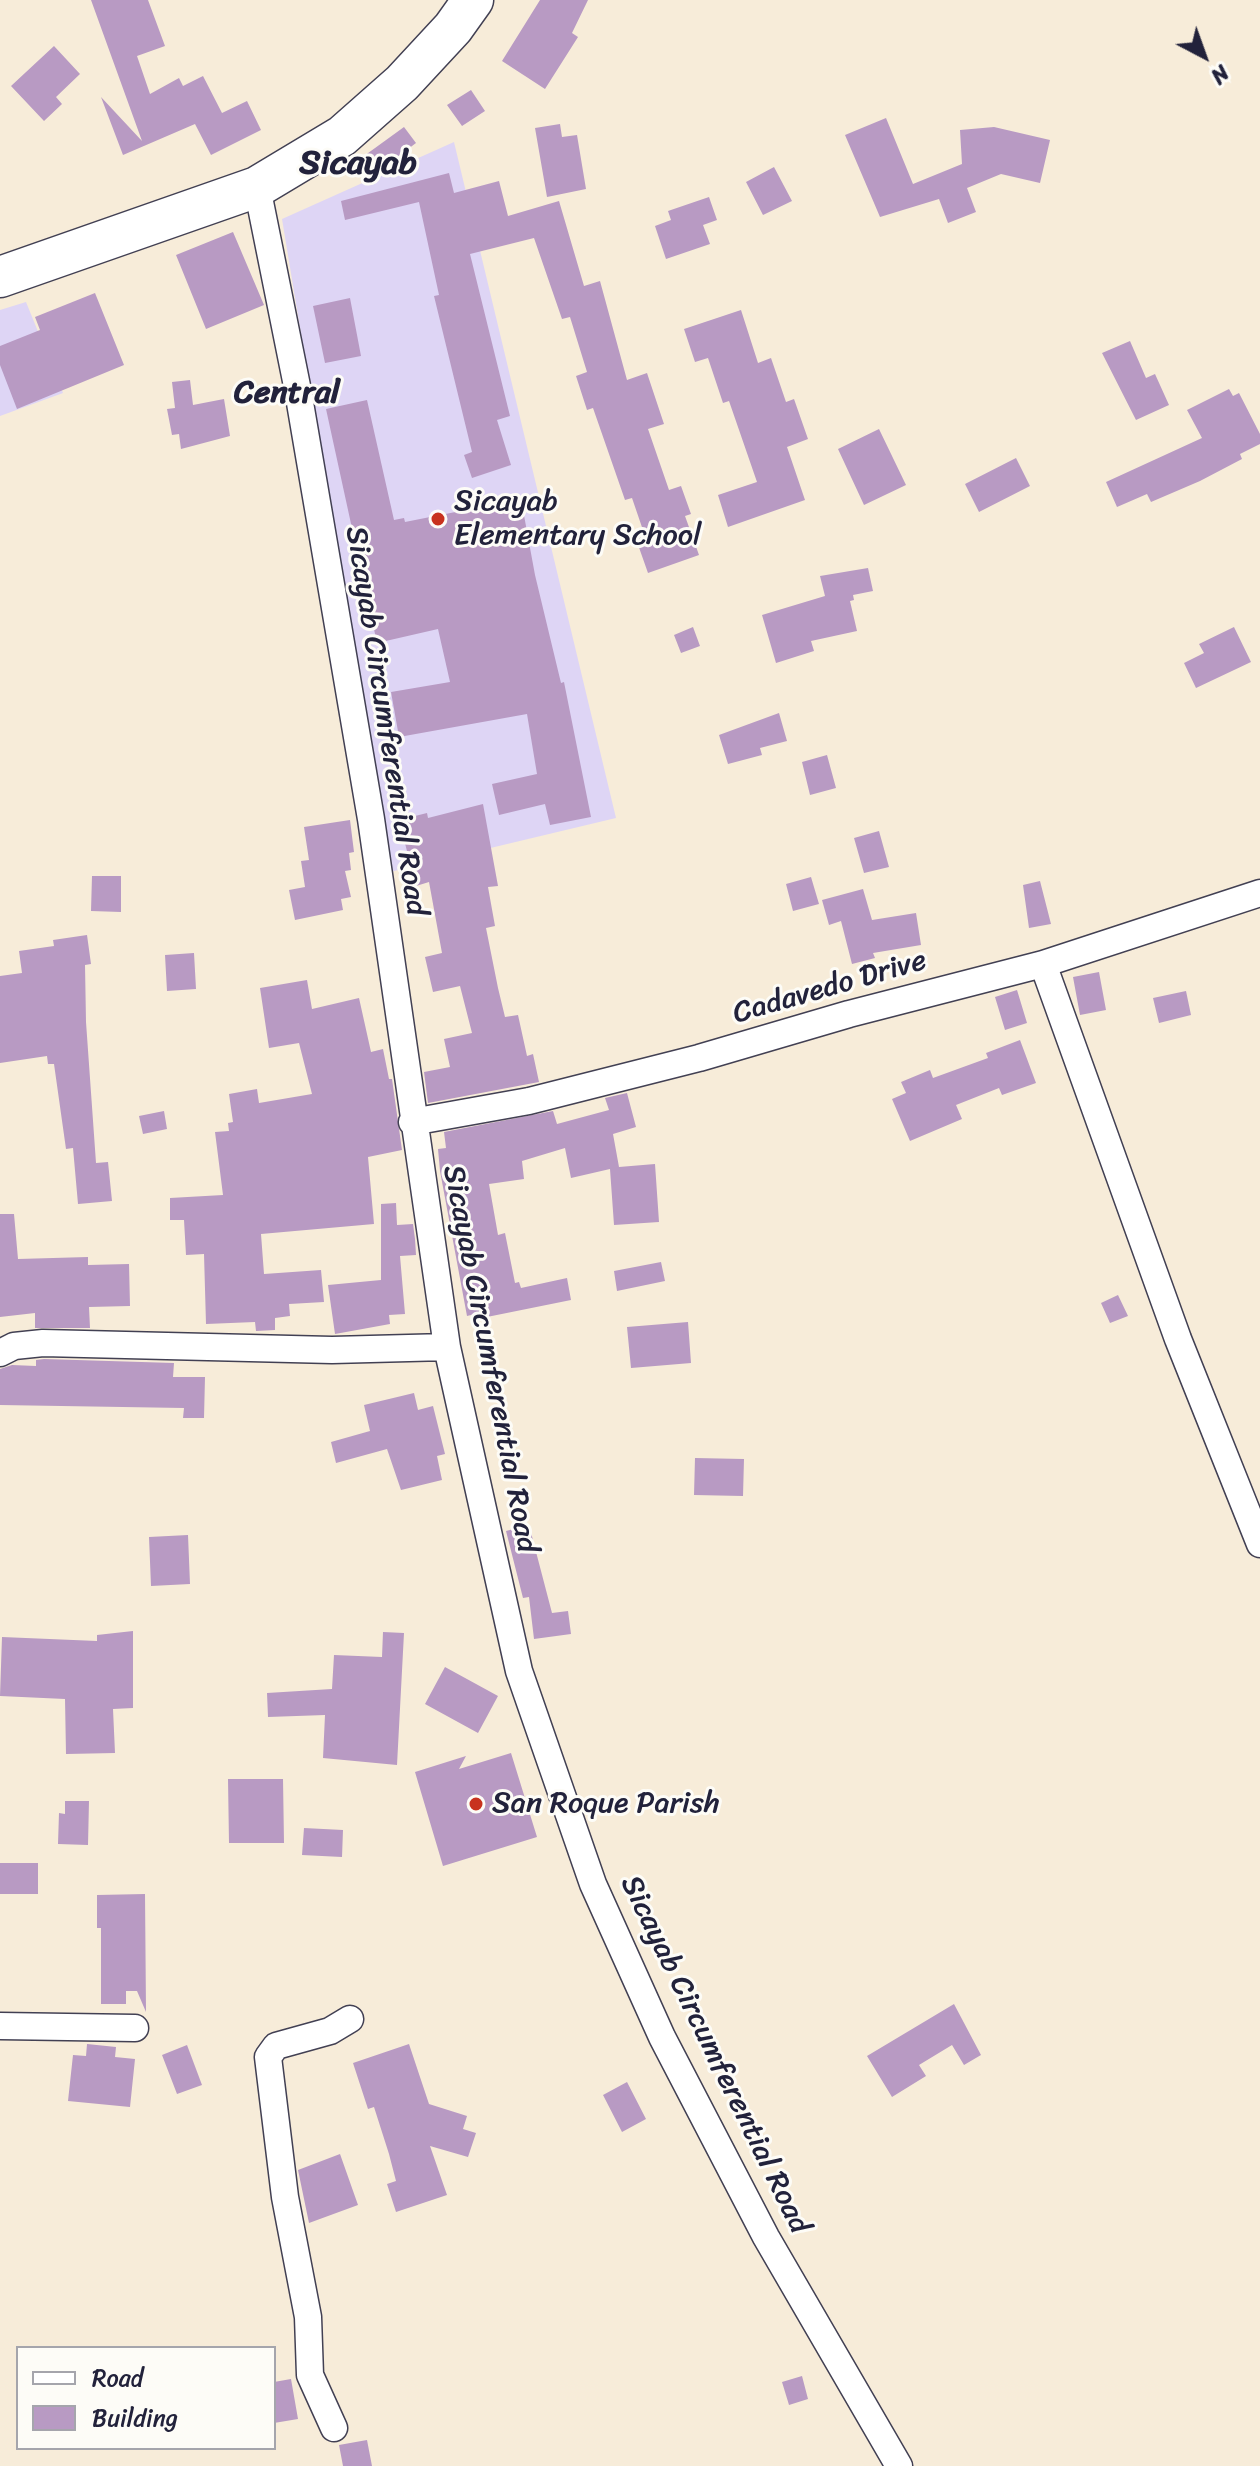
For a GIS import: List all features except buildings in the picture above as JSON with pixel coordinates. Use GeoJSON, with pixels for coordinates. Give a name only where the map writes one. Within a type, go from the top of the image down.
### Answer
{"type":"FeatureCollection","features":[{"type":"Feature","properties":{"kind":"highway"},"geometry":{"type":"LineString","coordinates":[[0,277],[257,187],[354,125],[402,83],[453,28],[473,0]]}},
{"type":"Feature","properties":{"kind":"street","name":"Sicayab Circumferential Road"},"geometry":{"type":"LineString","coordinates":[[257,187],[298,391],[371,819],[412,1122],[447,1347],[519,1671],[593,1884],[662,2037],[766,2237],[899,2466]]}},
{"type":"Feature","properties":{"kind":"street","name":"Cadavedo Drive"},"geometry":{"type":"LineString","coordinates":[[412,1122],[529,1101],[609,1082],[1043,964],[1260,893]]}},
{"type":"Feature","properties":{"kind":"street"},"geometry":{"type":"LineString","coordinates":[[1043,964],[1178,1339],[1260,1544]]}},
{"type":"Feature","properties":{"kind":"street"},"geometry":{"type":"LineString","coordinates":[[0,1353],[14,1346],[43,1343],[332,1350],[447,1347]]}},
{"type":"Feature","properties":{"kind":"street"},"geometry":{"type":"LineString","coordinates":[[334,2428],[310,2375],[308,2317],[285,2197],[268,2057],[276,2046],[330,2031],[350,2019]]}},
{"type":"Feature","properties":{"kind":"street"},"geometry":{"type":"LineString","coordinates":[[0,2026],[135,2028]]}},
{"type":"Feature","properties":{"kind":"shaded area","name":"Sicayab Elementary School"},"geometry":{"type":"Polygon","coordinates":[[[454,142],[616,818],[390,872],[282,219],[454,142]]]}},
{"type":"Feature","properties":{"kind":"shaded area"},"geometry":{"type":"Polygon","coordinates":[[[26,302],[63,393],[0,416],[0,310],[26,302]]]}},
{"type":"Feature","properties":{"kind":"place","name":"Sicayab Elementary School"},"geometry":{"type":"Point","coordinates":[438,519]}},
{"type":"Feature","properties":{"kind":"place","name":"San Roque Parish"},"geometry":{"type":"Point","coordinates":[476,1804]}},
{"type":"Feature","properties":{"kind":"district","name":"Sicayab"},"geometry":{"type":"Point","coordinates":[358,164]}},
{"type":"Feature","properties":{"kind":"district","name":"Central"},"geometry":{"type":"Point","coordinates":[287,394]}}]}
